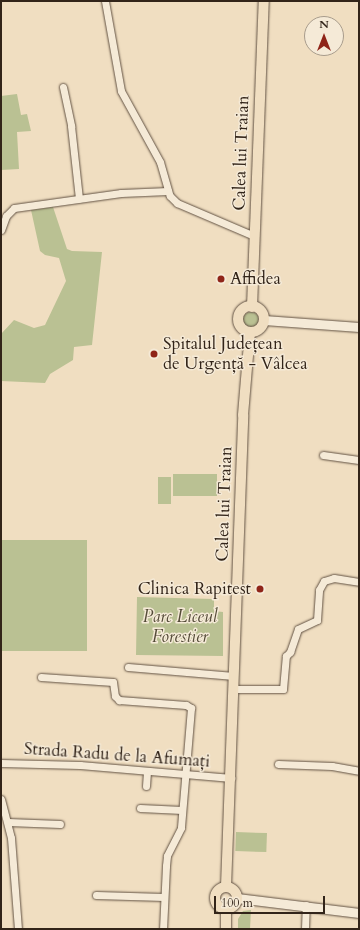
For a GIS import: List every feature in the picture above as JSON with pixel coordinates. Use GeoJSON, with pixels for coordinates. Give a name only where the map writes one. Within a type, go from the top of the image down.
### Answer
{"type":"FeatureCollection","features":[{"type":"Feature","properties":{"kind":"main road","name":"Calea lui Traian"},"geometry":{"type":"LineString","coordinates":[[252,307],[264,1]]}},
{"type":"Feature","properties":{"kind":"main road"},"geometry":{"type":"LineString","coordinates":[[252,307],[261,311],[264,320],[261,328],[250,332],[240,325],[239,316],[245,308],[252,307]]}},
{"type":"Feature","properties":{"kind":"main road"},"geometry":{"type":"LineString","coordinates":[[264,320],[359,327]]}},
{"type":"Feature","properties":{"kind":"main road","name":"Calea lui Traian"},"geometry":{"type":"LineString","coordinates":[[226,909],[220,907],[215,898],[220,890],[226,887],[244,415],[250,332]]}},
{"type":"Feature","properties":{"kind":"main road"},"geometry":{"type":"LineString","coordinates":[[226,887],[234,892],[237,898]]}},
{"type":"Feature","properties":{"kind":"main road"},"geometry":{"type":"LineString","coordinates":[[237,898],[306,905],[359,913]]}},
{"type":"Feature","properties":{"kind":"main road"},"geometry":{"type":"LineString","coordinates":[[226,929],[226,909],[232,907],[237,898]]}},
{"type":"Feature","properties":{"kind":"street"},"geometry":{"type":"LineString","coordinates":[[105,1],[121,91],[160,162],[168,191],[177,203],[254,236]]}},
{"type":"Feature","properties":{"kind":"street"},"geometry":{"type":"LineString","coordinates":[[63,87],[71,126],[79,199]]}},
{"type":"Feature","properties":{"kind":"street"},"geometry":{"type":"LineString","coordinates":[[1,230],[6,216],[14,208],[136,191],[168,191]]}},
{"type":"Feature","properties":{"kind":"street"},"geometry":{"type":"LineString","coordinates":[[323,456],[359,460]]}},
{"type":"Feature","properties":{"kind":"street"},"geometry":{"type":"LineString","coordinates":[[234,689],[283,689],[286,656],[290,652],[298,629],[317,620],[319,590],[324,581],[334,578],[359,582]]}},
{"type":"Feature","properties":{"kind":"street"},"geometry":{"type":"LineString","coordinates":[[128,667],[234,676]]}},
{"type":"Feature","properties":{"kind":"street"},"geometry":{"type":"LineString","coordinates":[[41,677],[113,682],[114,696],[119,700],[190,705],[181,828],[167,856],[163,929]]}},
{"type":"Feature","properties":{"kind":"street","name":"Strada Radu de la Afumați"},"geometry":{"type":"LineString","coordinates":[[1,763],[80,765],[231,778]]}},
{"type":"Feature","properties":{"kind":"street"},"geometry":{"type":"LineString","coordinates":[[278,764],[332,766],[359,771]]}},
{"type":"Feature","properties":{"kind":"street"},"geometry":{"type":"LineString","coordinates":[[146,786],[147,771]]}},
{"type":"Feature","properties":{"kind":"street"},"geometry":{"type":"LineString","coordinates":[[1,799],[3,812],[8,822],[18,929]]}},
{"type":"Feature","properties":{"kind":"street"},"geometry":{"type":"LineString","coordinates":[[140,808],[182,810]]}},
{"type":"Feature","properties":{"kind":"street"},"geometry":{"type":"LineString","coordinates":[[8,822],[60,824]]}},
{"type":"Feature","properties":{"kind":"street"},"geometry":{"type":"LineString","coordinates":[[96,895],[164,897]]}},
{"type":"Feature","properties":{"kind":"street"},"geometry":{"type":"LineString","coordinates":[[305,929],[306,905]]}},
{"type":"Feature","properties":{"kind":"green space"},"geometry":{"type":"Polygon","coordinates":[[[17,94],[21,115],[27,114],[31,131],[17,132],[19,169],[1,170],[1,96],[17,94]]]}},
{"type":"Feature","properties":{"kind":"green space"},"geometry":{"type":"Polygon","coordinates":[[[53,207],[67,249],[72,251],[102,252],[92,345],[74,347],[73,360],[50,374],[45,383],[1,381],[1,334],[14,320],[34,328],[45,325],[66,281],[59,258],[45,255],[40,251],[31,210],[53,207]]]}},
{"type":"Feature","properties":{"kind":"green space"},"geometry":{"type":"Polygon","coordinates":[[[251,312],[258,317],[259,320],[254,327],[251,328],[244,323],[243,320],[248,313],[251,312]]]}},
{"type":"Feature","properties":{"kind":"green space"},"geometry":{"type":"Polygon","coordinates":[[[173,474],[217,474],[217,496],[173,496],[173,474]]]}},
{"type":"Feature","properties":{"kind":"green space"},"geometry":{"type":"Polygon","coordinates":[[[158,477],[171,477],[171,504],[158,504],[158,477]]]}},
{"type":"Feature","properties":{"kind":"green space"},"geometry":{"type":"Polygon","coordinates":[[[1,540],[87,540],[87,651],[1,651],[1,540]]]}},
{"type":"Feature","properties":{"kind":"green space","name":"Parc Liceul Forestier"},"geometry":{"type":"Polygon","coordinates":[[[137,597],[214,599],[214,611],[223,612],[223,656],[136,655],[137,597]]]}},
{"type":"Feature","properties":{"kind":"green space"},"geometry":{"type":"Polygon","coordinates":[[[236,832],[267,833],[266,852],[235,851],[236,832]]]}},
{"type":"Feature","properties":{"kind":"green space"},"geometry":{"type":"Polygon","coordinates":[[[251,910],[250,929],[238,929],[238,919],[243,911],[251,910]]]}},
{"type":"Feature","properties":{"kind":"place","name":"Affidea"},"geometry":{"type":"Point","coordinates":[221,279]}},
{"type":"Feature","properties":{"kind":"place","name":"Spitalul Județean de Urgență - Vâlcea"},"geometry":{"type":"Point","coordinates":[154,354]}},
{"type":"Feature","properties":{"kind":"place","name":"Clinica Rapitest"},"geometry":{"type":"Point","coordinates":[260,589]}}]}
